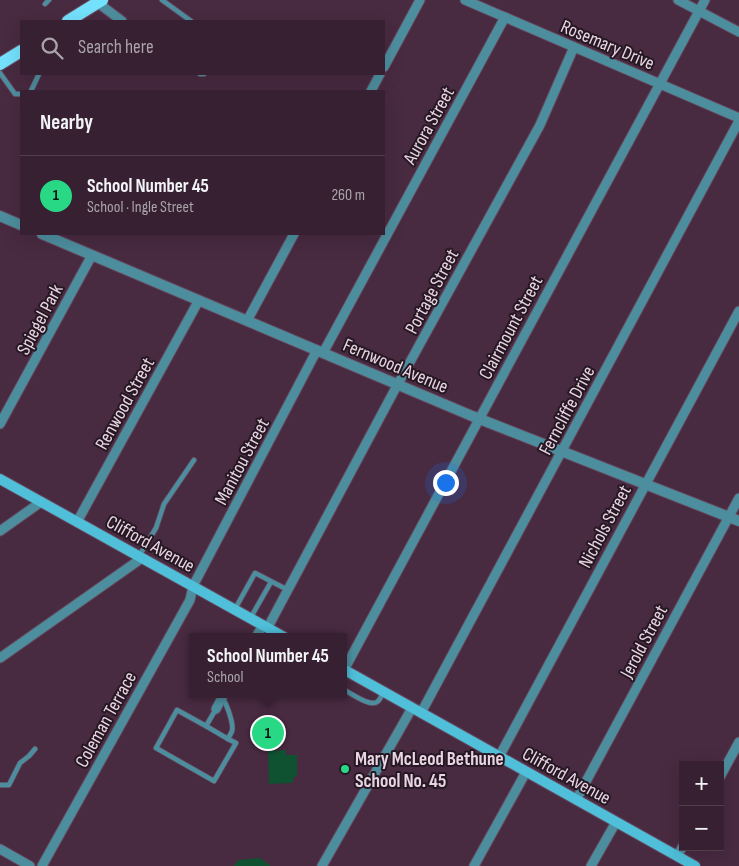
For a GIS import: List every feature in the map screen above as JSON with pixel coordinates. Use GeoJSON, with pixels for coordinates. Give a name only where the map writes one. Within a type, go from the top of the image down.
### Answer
{"type":"FeatureCollection","features":[{"type":"Feature","properties":{"kind":"main road"},"geometry":{"type":"LineString","coordinates":[[70,20],[101,1]]}},
{"type":"Feature","properties":{"kind":"main road"},"geometry":{"type":"LineString","coordinates":[[0,64],[20,52]]}},
{"type":"Feature","properties":{"kind":"main road","name":"Clifford Avenue"},"geometry":{"type":"LineString","coordinates":[[0,479],[277,633]]}},
{"type":"Feature","properties":{"kind":"main road","name":"Clifford Avenue"},"geometry":{"type":"LineString","coordinates":[[347,671],[695,866]]}},
{"type":"Feature","properties":{"kind":"street"},"geometry":{"type":"LineString","coordinates":[[385,65],[420,0]]}},
{"type":"Feature","properties":{"kind":"street","name":"Rosemary Drive"},"geometry":{"type":"LineString","coordinates":[[465,0],[739,119]]}},
{"type":"Feature","properties":{"kind":"street"},"geometry":{"type":"LineString","coordinates":[[678,0],[739,32]]}},
{"type":"Feature","properties":{"kind":"street","name":"Clairmount Street"},"geometry":{"type":"LineString","coordinates":[[347,662],[705,0]]}},
{"type":"Feature","properties":{"kind":"street"},"geometry":{"type":"LineString","coordinates":[[101,1],[121,20]]}},
{"type":"Feature","properties":{"kind":"street","name":"Aurora Street"},"geometry":{"type":"LineString","coordinates":[[385,234],[505,17]]}},
{"type":"Feature","properties":{"kind":"street","name":"Portage Street"},"geometry":{"type":"LineString","coordinates":[[259,633],[288,590],[540,124],[574,47]]}},
{"type":"Feature","properties":{"kind":"street"},"geometry":{"type":"LineString","coordinates":[[372,90],[379,75]]}},
{"type":"Feature","properties":{"kind":"street","name":"Ferncliffe Drive"},"geometry":{"type":"LineString","coordinates":[[322,866],[417,710],[562,451],[739,119]]}},
{"type":"Feature","properties":{"kind":"street"},"geometry":{"type":"LineString","coordinates":[[0,216],[20,225]]}},
{"type":"Feature","properties":{"kind":"street","name":"Fernwood Avenue"},"geometry":{"type":"LineString","coordinates":[[44,235],[478,419],[734,519]]}},
{"type":"Feature","properties":{"kind":"street"},"geometry":{"type":"LineString","coordinates":[[247,321],[293,235]]}},
{"type":"Feature","properties":{"kind":"street","name":"Aurora Street"},"geometry":{"type":"LineString","coordinates":[[320,352],[385,235]]}},
{"type":"Feature","properties":{"kind":"street","name":"Spiegel Park"},"geometry":{"type":"LineString","coordinates":[[0,424],[92,255]]}},
{"type":"Feature","properties":{"kind":"street","name":"Renwood Street"},"geometry":{"type":"LineString","coordinates":[[77,522],[199,300]]}},
{"type":"Feature","properties":{"kind":"street","name":"Nichols Street"},"geometry":{"type":"LineString","coordinates":[[499,757],[739,311]]}},
{"type":"Feature","properties":{"kind":"street","name":"Manitou Street"},"geometry":{"type":"LineString","coordinates":[[193,586],[320,352]]}},
{"type":"Feature","properties":{"kind":"street","name":"Jerold Street"},"geometry":{"type":"LineString","coordinates":[[576,800],[734,519],[739,498]]}},
{"type":"Feature","properties":{"kind":"street"},"geometry":{"type":"LineString","coordinates":[[0,531],[41,502]]}},
{"type":"Feature","properties":{"kind":"street"},"geometry":{"type":"LineString","coordinates":[[0,658],[140,557]]}},
{"type":"Feature","properties":{"kind":"street","name":"Coleman Terrace"},"geometry":{"type":"LineString","coordinates":[[42,866],[190,600],[193,586]]}},
{"type":"Feature","properties":{"kind":"street"},"geometry":{"type":"LineString","coordinates":[[216,709],[222,698]]}},
{"type":"Feature","properties":{"kind":"street"},"geometry":{"type":"LineString","coordinates":[[724,770],[739,742]]}},
{"type":"Feature","properties":{"kind":"street"},"geometry":{"type":"LineString","coordinates":[[474,866],[526,772]]}},
{"type":"Feature","properties":{"kind":"street"},"geometry":{"type":"LineString","coordinates":[[591,866],[616,822]]}},
{"type":"Feature","properties":{"kind":"street"},"geometry":{"type":"LineString","coordinates":[[0,849],[30,866]]}},
{"type":"Feature","properties":{"kind":"street"},"geometry":{"type":"LineString","coordinates":[[677,856],[680,851]]}},
{"type":"Feature","properties":{"kind":"lane"},"geometry":{"type":"LineString","coordinates":[[162,0],[190,20]]}},
{"type":"Feature","properties":{"kind":"lane"},"geometry":{"type":"LineString","coordinates":[[0,73],[15,94],[20,94]]}},
{"type":"Feature","properties":{"kind":"lane"},"geometry":{"type":"LineString","coordinates":[[31,90],[39,75]]}},
{"type":"Feature","properties":{"kind":"lane"},"geometry":{"type":"LineString","coordinates":[[140,557],[156,528],[164,504],[194,460]]}},
{"type":"Feature","properties":{"kind":"lane"},"geometry":{"type":"LineString","coordinates":[[235,609],[255,573],[288,590]]}},
{"type":"Feature","properties":{"kind":"lane"},"geometry":{"type":"LineString","coordinates":[[251,618],[271,582]]}},
{"type":"Feature","properties":{"kind":"lane"},"geometry":{"type":"LineString","coordinates":[[347,691],[368,702],[374,703],[378,701],[383,692]]}},
{"type":"Feature","properties":{"kind":"lane"},"geometry":{"type":"LineString","coordinates":[[224,698],[233,730],[228,739]]}},
{"type":"Feature","properties":{"kind":"lane"},"geometry":{"type":"LineString","coordinates":[[206,726],[216,709]]}},
{"type":"Feature","properties":{"kind":"lane"},"geometry":{"type":"LineString","coordinates":[[177,710],[206,726],[236,743],[214,781],[156,748],[177,710]]}},
{"type":"Feature","properties":{"kind":"lane"},"geometry":{"type":"LineString","coordinates":[[0,785],[9,785],[20,763],[35,749]]}},
{"type":"Feature","properties":{"kind":"green space"},"geometry":{"type":"Polygon","coordinates":[[[286,750],[286,755],[297,755],[297,776],[295,776],[292,783],[269,784],[268,751],[286,750]]]}},
{"type":"Feature","properties":{"kind":"green space"},"geometry":{"type":"Polygon","coordinates":[[[260,858],[271,866],[234,866],[238,860],[260,858]]]}},
{"type":"Feature","properties":{"kind":"place","name":"School Number 45"},"geometry":{"type":"Point","coordinates":[268,733]}},
{"type":"Feature","properties":{"kind":"place","name":"Mary McLeod Bethune School No. 45"},"geometry":{"type":"Point","coordinates":[345,769]}}]}
